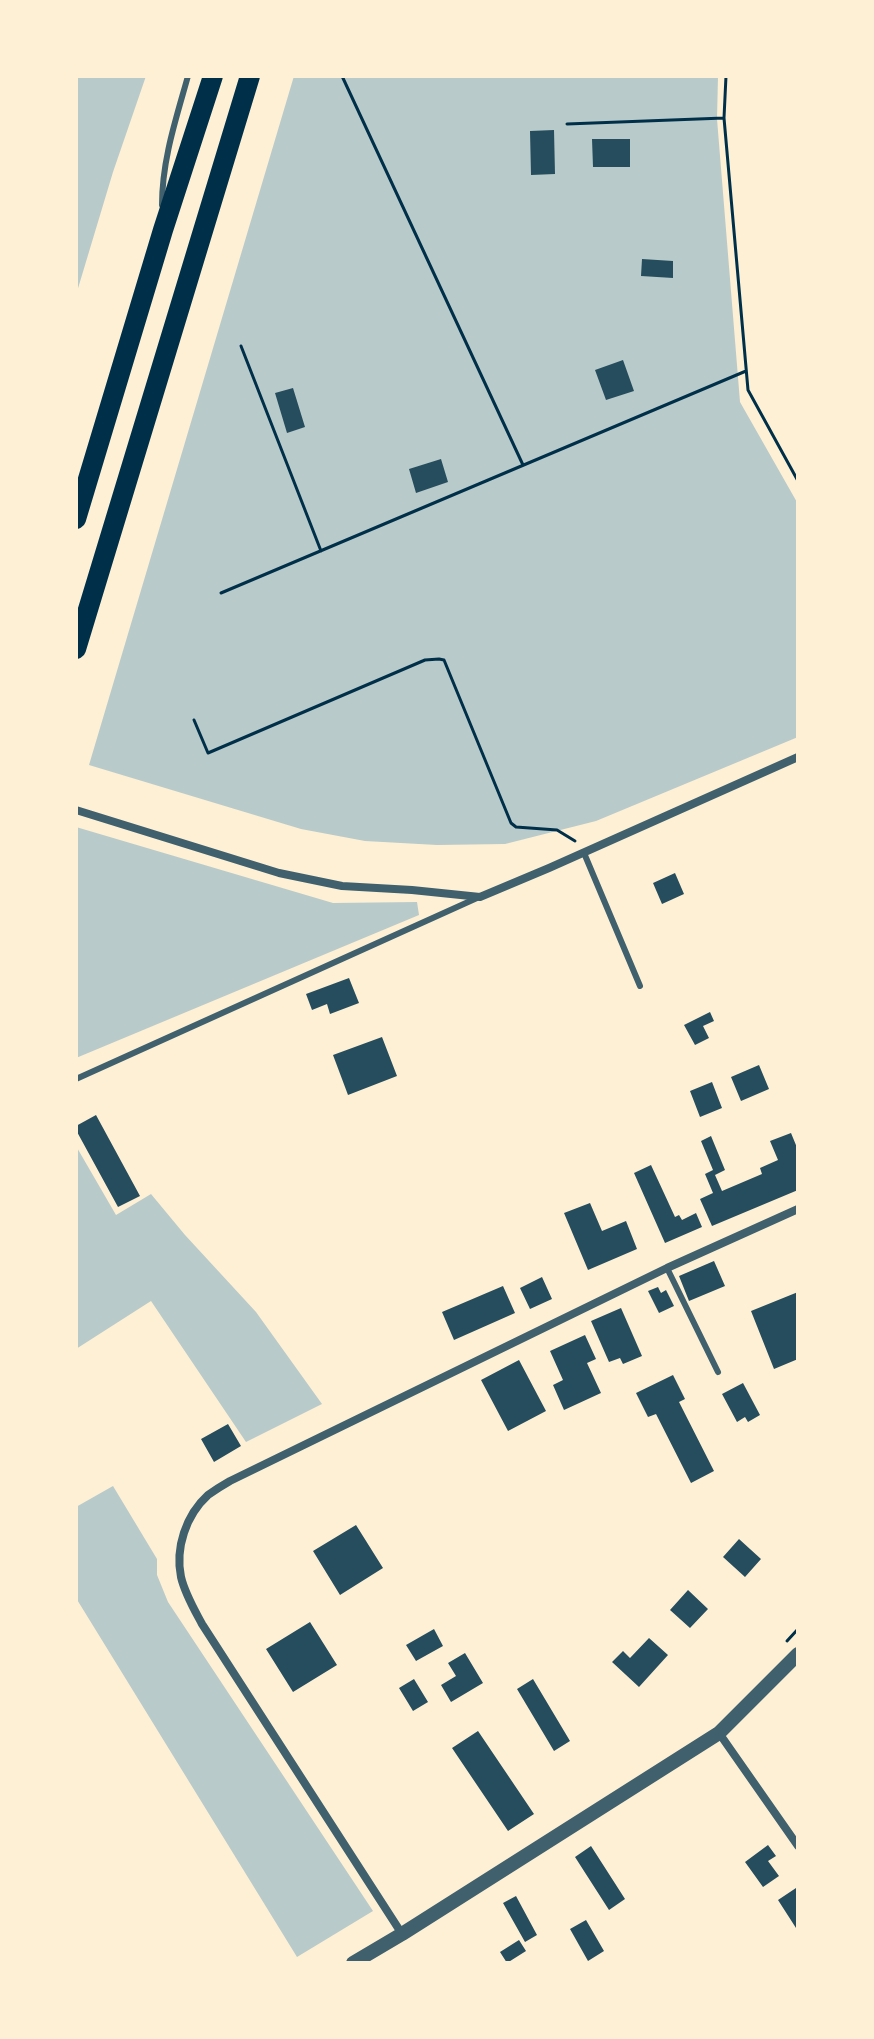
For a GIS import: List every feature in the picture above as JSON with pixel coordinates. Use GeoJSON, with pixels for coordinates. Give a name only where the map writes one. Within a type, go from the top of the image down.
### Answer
{"type":"FeatureCollection","features":[{"type":"Feature","properties":{"kind":"highway"},"geometry":{"type":"LineString","coordinates":[[76,519],[213,76]]}},
{"type":"Feature","properties":{"kind":"highway"},"geometry":{"type":"LineString","coordinates":[[76,649],[250,76]]}},
{"type":"Feature","properties":{"kind":"street"},"geometry":{"type":"LineString","coordinates":[[78,811],[291,876],[342,886],[480,897],[798,757]]}},
{"type":"Feature","properties":{"kind":"street"},"geometry":{"type":"LineString","coordinates":[[402,1934],[188,1599],[179,1561],[187,1524],[209,1495],[230,1481],[667,1268],[798,1209]]}},
{"type":"Feature","properties":{"kind":"street"},"geometry":{"type":"LineString","coordinates":[[353,1963],[719,1733],[798,1654]]}},
{"type":"Feature","properties":{"kind":"street"},"geometry":{"type":"LineString","coordinates":[[719,1733],[798,1846]]}},
{"type":"Feature","properties":{"kind":"lane"},"geometry":{"type":"LineString","coordinates":[[163,230],[163,175],[188,76]]}},
{"type":"Feature","properties":{"kind":"lane"},"geometry":{"type":"LineString","coordinates":[[584,853],[640,986]]}},
{"type":"Feature","properties":{"kind":"lane"},"geometry":{"type":"LineString","coordinates":[[76,1079],[480,897]]}},
{"type":"Feature","properties":{"kind":"lane"},"geometry":{"type":"LineString","coordinates":[[667,1268],[718,1372]]}},
{"type":"Feature","properties":{"kind":"path"},"geometry":{"type":"LineString","coordinates":[[342,76],[523,465]]}},
{"type":"Feature","properties":{"kind":"path"},"geometry":{"type":"LineString","coordinates":[[726,76],[724,118],[748,390],[798,481]]}},
{"type":"Feature","properties":{"kind":"path"},"geometry":{"type":"LineString","coordinates":[[567,124],[724,118]]}},
{"type":"Feature","properties":{"kind":"path"},"geometry":{"type":"LineString","coordinates":[[241,346],[321,551]]}},
{"type":"Feature","properties":{"kind":"path"},"geometry":{"type":"LineString","coordinates":[[221,593],[746,371]]}},
{"type":"Feature","properties":{"kind":"path"},"geometry":{"type":"LineString","coordinates":[[194,720],[208,753],[425,660],[444,660],[511,823],[524,829],[557,830],[581,845],[584,853]]}},
{"type":"Feature","properties":{"kind":"shaded area"},"geometry":{"type":"Polygon","coordinates":[[[76,76],[146,76],[76,295],[76,76]]]}},
{"type":"Feature","properties":{"kind":"shaded area"},"geometry":{"type":"Polygon","coordinates":[[[294,76],[718,76],[717,119],[740,402],[798,504],[798,737],[596,821],[505,844],[437,845],[365,841],[301,829],[89,765],[294,76]]]}},
{"type":"Feature","properties":{"kind":"shaded area"},"geometry":{"type":"Polygon","coordinates":[[[76,827],[333,903],[417,902],[419,915],[76,1058],[76,827]]]}},
{"type":"Feature","properties":{"kind":"shaded area"},"geometry":{"type":"Polygon","coordinates":[[[76,1146],[116,1215],[151,1194],[256,1312],[322,1404],[246,1442],[151,1301],[76,1349],[76,1146]]]}},
{"type":"Feature","properties":{"kind":"shaded area"},"geometry":{"type":"Polygon","coordinates":[[[113,1486],[157,1559],[157,1575],[168,1602],[373,1911],[297,1957],[76,1598],[76,1507],[113,1486]]]}},
{"type":"Feature","properties":{"kind":"building"},"geometry":{"type":"Polygon","coordinates":[[[554,130],[555,174],[531,175],[530,131],[554,130]]]}},
{"type":"Feature","properties":{"kind":"building"},"geometry":{"type":"Polygon","coordinates":[[[592,139],[630,139],[630,167],[593,167],[592,139]]]}},
{"type":"Feature","properties":{"kind":"building"},"geometry":{"type":"Polygon","coordinates":[[[642,259],[673,261],[673,278],[641,276],[642,259]]]}},
{"type":"Feature","properties":{"kind":"building"},"geometry":{"type":"Polygon","coordinates":[[[623,360],[634,391],[606,400],[595,370],[623,360]]]}},
{"type":"Feature","properties":{"kind":"building"},"geometry":{"type":"Polygon","coordinates":[[[293,388],[305,427],[287,433],[275,393],[293,388]]]}},
{"type":"Feature","properties":{"kind":"building"},"geometry":{"type":"Polygon","coordinates":[[[441,459],[448,482],[416,493],[409,469],[441,459]]]}},
{"type":"Feature","properties":{"kind":"building"},"geometry":{"type":"Polygon","coordinates":[[[675,873],[684,894],[662,904],[653,883],[675,873]]]}},
{"type":"Feature","properties":{"kind":"building"},"geometry":{"type":"Polygon","coordinates":[[[349,978],[359,1003],[330,1014],[327,1004],[312,1010],[306,994],[349,978]]]}},
{"type":"Feature","properties":{"kind":"building"},"geometry":{"type":"Polygon","coordinates":[[[710,1012],[714,1021],[703,1026],[709,1038],[695,1045],[684,1025],[710,1012]]]}},
{"type":"Feature","properties":{"kind":"building"},"geometry":{"type":"Polygon","coordinates":[[[382,1037],[397,1076],[348,1095],[333,1055],[382,1037]]]}},
{"type":"Feature","properties":{"kind":"building"},"geometry":{"type":"Polygon","coordinates":[[[759,1065],[769,1089],[741,1101],[731,1077],[759,1065]]]}},
{"type":"Feature","properties":{"kind":"building"},"geometry":{"type":"Polygon","coordinates":[[[712,1082],[722,1108],[700,1117],[690,1091],[712,1082]]]}},
{"type":"Feature","properties":{"kind":"building"},"geometry":{"type":"Polygon","coordinates":[[[96,1115],[140,1196],[118,1207],[76,1130],[76,1126],[96,1115]]]}},
{"type":"Feature","properties":{"kind":"building"},"geometry":{"type":"Polygon","coordinates":[[[791,1133],[798,1150],[798,1190],[712,1226],[700,1199],[713,1193],[705,1174],[713,1170],[701,1141],[711,1136],[725,1170],[715,1175],[722,1191],[762,1174],[760,1168],[778,1160],[770,1141],[791,1133]]]}},
{"type":"Feature","properties":{"kind":"building"},"geometry":{"type":"Polygon","coordinates":[[[651,1165],[675,1217],[679,1215],[682,1220],[696,1213],[702,1227],[665,1243],[634,1173],[651,1165]]]}},
{"type":"Feature","properties":{"kind":"building"},"geometry":{"type":"Polygon","coordinates":[[[590,1203],[602,1231],[626,1221],[637,1249],[588,1270],[564,1213],[590,1203]]]}},
{"type":"Feature","properties":{"kind":"building"},"geometry":{"type":"Polygon","coordinates":[[[714,1261],[725,1286],[689,1301],[679,1276],[714,1261]]]}},
{"type":"Feature","properties":{"kind":"building"},"geometry":{"type":"Polygon","coordinates":[[[542,1277],[552,1299],[530,1309],[520,1288],[542,1277]]]}},
{"type":"Feature","properties":{"kind":"building"},"geometry":{"type":"Polygon","coordinates":[[[503,1286],[515,1313],[454,1340],[442,1312],[503,1286]]]}},
{"type":"Feature","properties":{"kind":"building"},"geometry":{"type":"Polygon","coordinates":[[[658,1287],[661,1293],[666,1290],[674,1306],[659,1313],[648,1291],[658,1287]]]}},
{"type":"Feature","properties":{"kind":"building"},"geometry":{"type":"Polygon","coordinates":[[[798,1292],[798,1359],[774,1369],[751,1311],[798,1292]]]}},
{"type":"Feature","properties":{"kind":"building"},"geometry":{"type":"Polygon","coordinates":[[[621,1308],[642,1356],[623,1364],[620,1358],[609,1362],[591,1321],[621,1308]]]}},
{"type":"Feature","properties":{"kind":"building"},"geometry":{"type":"Polygon","coordinates":[[[585,1335],[596,1359],[587,1363],[601,1393],[564,1410],[553,1385],[563,1380],[550,1351],[585,1335]]]}},
{"type":"Feature","properties":{"kind":"building"},"geometry":{"type":"Polygon","coordinates":[[[519,1360],[546,1411],[508,1431],[481,1380],[519,1360]]]}},
{"type":"Feature","properties":{"kind":"building"},"geometry":{"type":"Polygon","coordinates":[[[673,1375],[685,1399],[679,1402],[714,1471],[691,1483],[656,1414],[648,1417],[636,1393],[673,1375]]]}},
{"type":"Feature","properties":{"kind":"building"},"geometry":{"type":"Polygon","coordinates":[[[743,1383],[760,1415],[748,1422],[745,1417],[737,1422],[722,1394],[743,1383]]]}},
{"type":"Feature","properties":{"kind":"building"},"geometry":{"type":"Polygon","coordinates":[[[228,1424],[241,1446],[214,1462],[201,1439],[228,1424]]]}},
{"type":"Feature","properties":{"kind":"building"},"geometry":{"type":"Polygon","coordinates":[[[356,1525],[383,1568],[340,1595],[313,1551],[356,1525]]]}},
{"type":"Feature","properties":{"kind":"building"},"geometry":{"type":"Polygon","coordinates":[[[739,1539],[761,1559],[745,1577],[723,1557],[739,1539]]]}},
{"type":"Feature","properties":{"kind":"building"},"geometry":{"type":"Polygon","coordinates":[[[688,1590],[708,1609],[690,1628],[670,1610],[688,1590]]]}},
{"type":"Feature","properties":{"kind":"building"},"geometry":{"type":"Polygon","coordinates":[[[310,1622],[337,1665],[293,1692],[266,1649],[310,1622]]]}},
{"type":"Feature","properties":{"kind":"building"},"geometry":{"type":"Polygon","coordinates":[[[434,1629],[443,1646],[416,1661],[406,1645],[434,1629]]]}},
{"type":"Feature","properties":{"kind":"building"},"geometry":{"type":"Polygon","coordinates":[[[649,1638],[668,1655],[639,1687],[612,1662],[623,1651],[630,1658],[649,1638]]]}},
{"type":"Feature","properties":{"kind":"building"},"geometry":{"type":"Polygon","coordinates":[[[465,1653],[483,1683],[451,1702],[441,1685],[456,1676],[448,1663],[465,1653]]]}},
{"type":"Feature","properties":{"kind":"building"},"geometry":{"type":"Polygon","coordinates":[[[414,1679],[428,1702],[413,1711],[399,1688],[414,1679]]]}},
{"type":"Feature","properties":{"kind":"building"},"geometry":{"type":"Polygon","coordinates":[[[533,1679],[570,1741],[554,1751],[517,1689],[533,1679]]]}},
{"type":"Feature","properties":{"kind":"building"},"geometry":{"type":"Polygon","coordinates":[[[478,1731],[534,1814],[508,1831],[452,1748],[478,1731]]]}},
{"type":"Feature","properties":{"kind":"building"},"geometry":{"type":"Polygon","coordinates":[[[768,1845],[776,1856],[768,1861],[779,1876],[763,1887],[745,1862],[768,1845]]]}},
{"type":"Feature","properties":{"kind":"building"},"geometry":{"type":"Polygon","coordinates":[[[591,1846],[625,1899],[609,1910],[575,1857],[591,1846]]]}},
{"type":"Feature","properties":{"kind":"building"},"geometry":{"type":"Polygon","coordinates":[[[796,1888],[798,1927],[796,1928],[778,1900],[796,1888]]]}},
{"type":"Feature","properties":{"kind":"building"},"geometry":{"type":"Polygon","coordinates":[[[516,1896],[537,1935],[525,1942],[503,1903],[516,1896]]]}},
{"type":"Feature","properties":{"kind":"building"},"geometry":{"type":"Polygon","coordinates":[[[586,1920],[604,1951],[588,1961],[570,1929],[586,1920]]]}},
{"type":"Feature","properties":{"kind":"building"},"geometry":{"type":"Polygon","coordinates":[[[519,1940],[526,1951],[507,1963],[500,1952],[519,1940]]]}}]}
